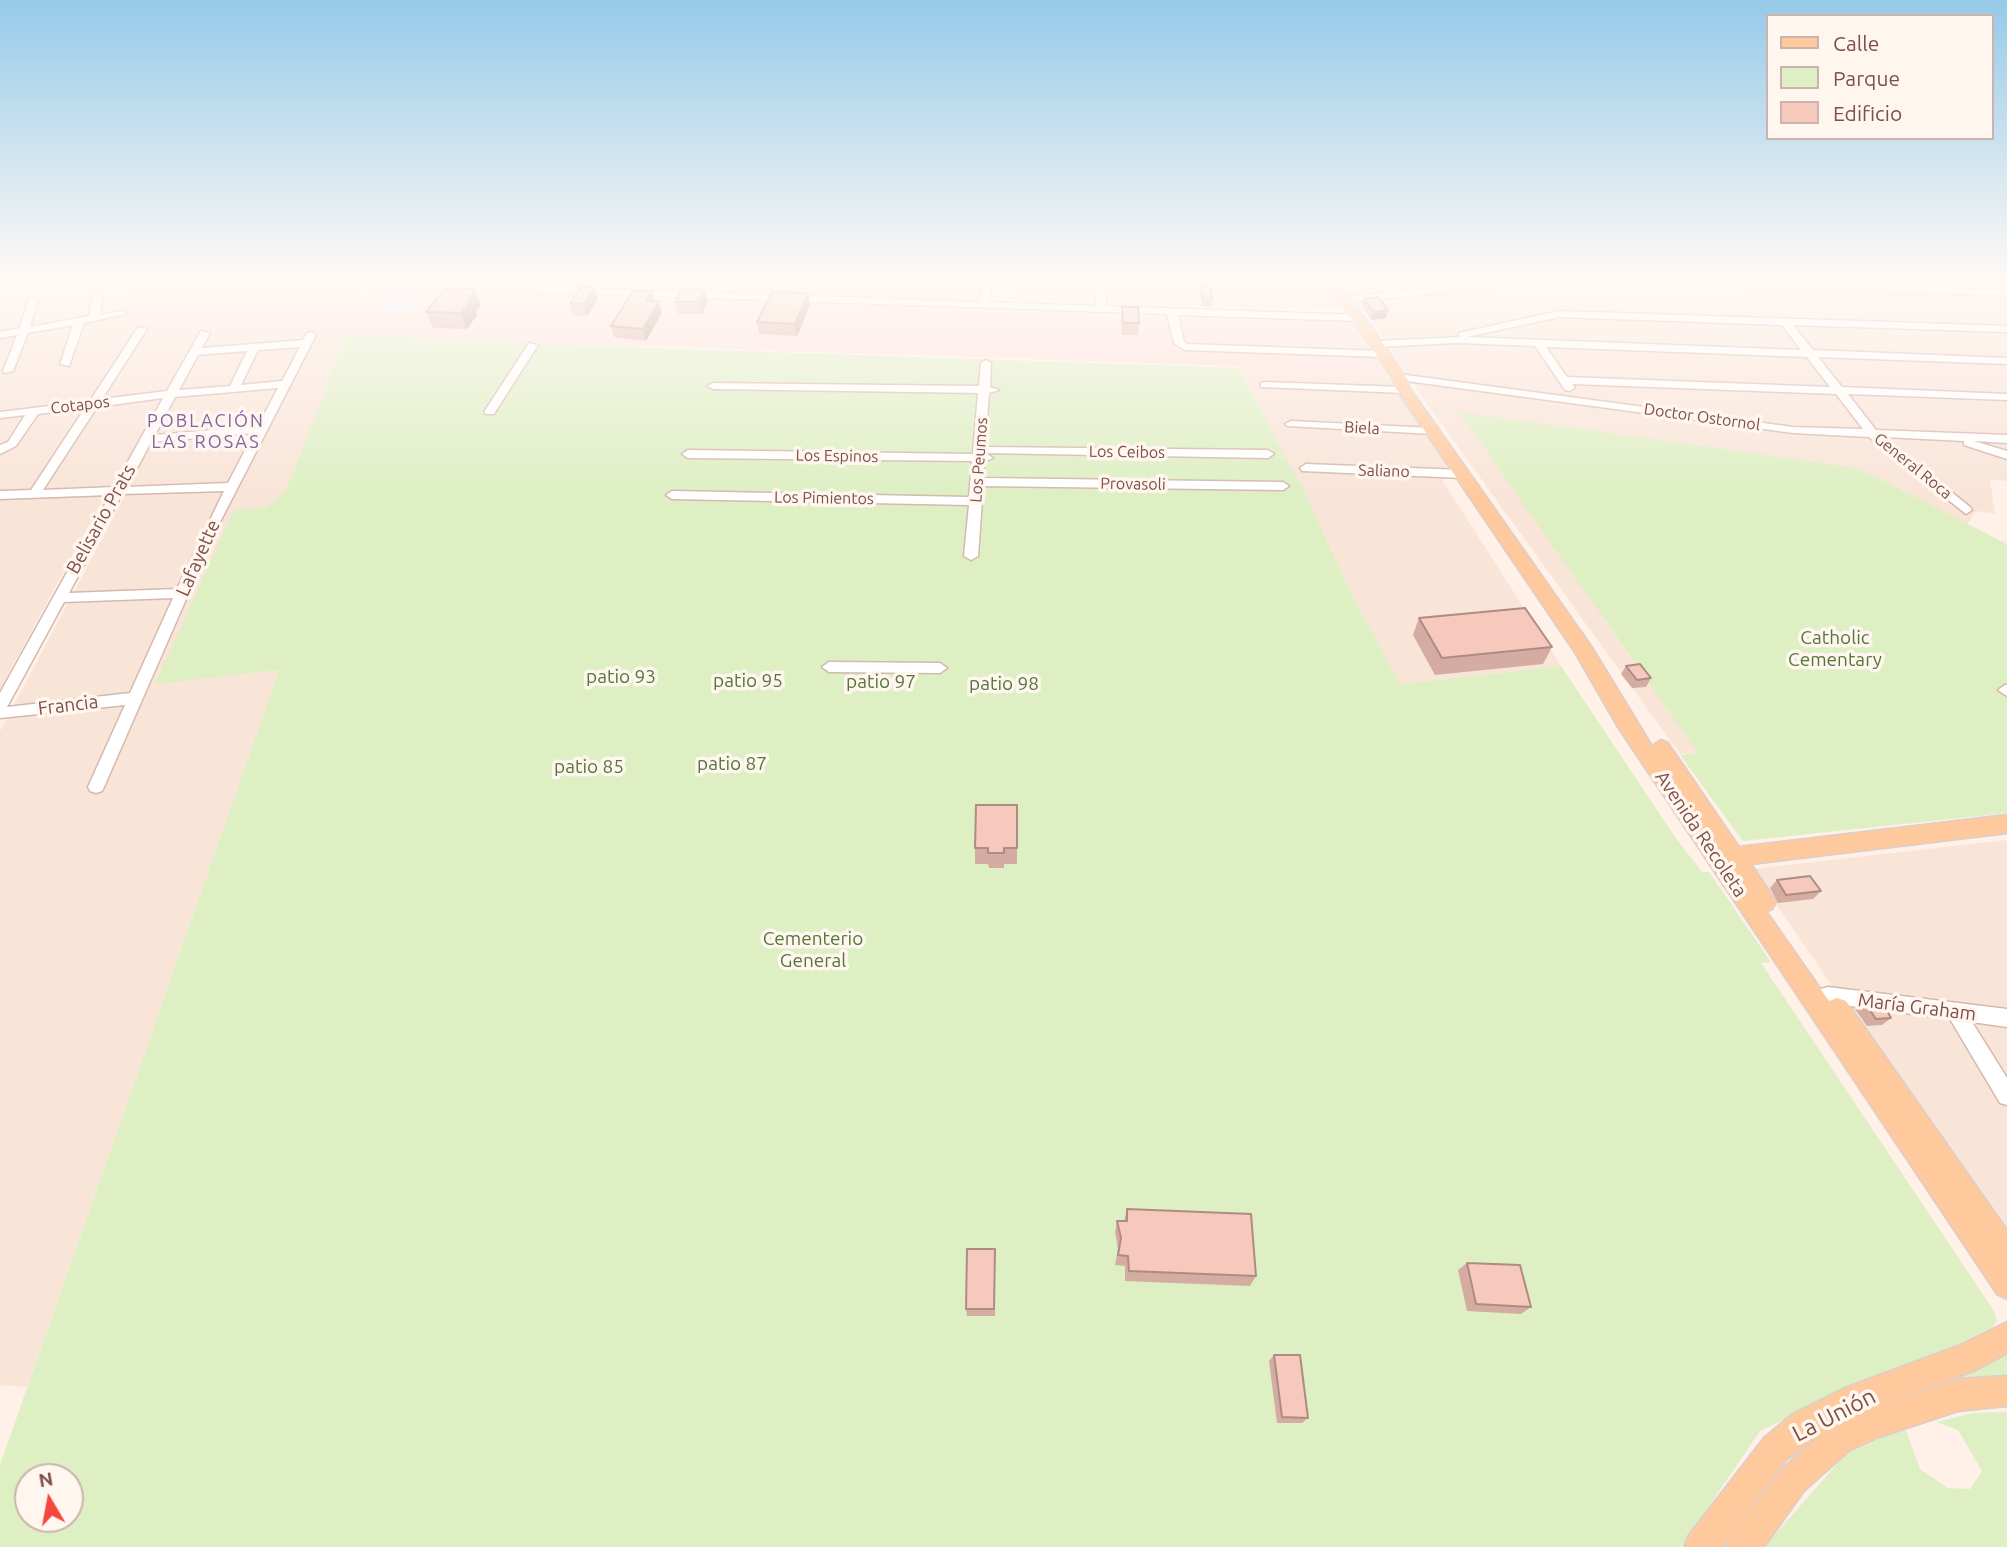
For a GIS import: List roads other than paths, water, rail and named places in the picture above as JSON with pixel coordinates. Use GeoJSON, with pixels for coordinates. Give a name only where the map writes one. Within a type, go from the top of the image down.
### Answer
{"type":"FeatureCollection","features":[{"type":"Feature","properties":{"kind":"main road","name":"Avenida Recoleta"},"geometry":{"type":"LineString","coordinates":[[1382,352],[1584,651],[1617,709],[1828,995],[2005,1250]]}},
{"type":"Feature","properties":{"kind":"main road","name":"Avenida Recoleta"},"geometry":{"type":"LineString","coordinates":[[1401,382],[1410,386],[1508,524],[2007,1284]]}},
{"type":"Feature","properties":{"kind":"main road"},"geometry":{"type":"LineString","coordinates":[[1726,858],[2007,824]]}},
{"type":"Feature","properties":{"kind":"main road","name":"La Unión"},"geometry":{"type":"LineString","coordinates":[[1701,1547],[1775,1449],[1804,1425],[1856,1399],[1965,1359],[2007,1337]]}},
{"type":"Feature","properties":{"kind":"main road","name":"La Unión"},"geometry":{"type":"LineString","coordinates":[[1743,1547],[1793,1480],[1838,1440],[1874,1423],[1958,1395],[2007,1391]]}},
{"type":"Feature","properties":{"kind":"street"},"geometry":{"type":"LineString","coordinates":[[8,370],[15,352]]}},
{"type":"Feature","properties":{"kind":"street"},"geometry":{"type":"LineString","coordinates":[[65,364],[69,352]]}},
{"type":"Feature","properties":{"kind":"street"},"geometry":{"type":"LineString","coordinates":[[35,493],[127,352]]}},
{"type":"Feature","properties":{"kind":"street","name":"Belisario Prats"},"geometry":{"type":"LineString","coordinates":[[0,706],[194,352]]}},
{"type":"Feature","properties":{"kind":"street"},"geometry":{"type":"LineString","coordinates":[[234,388],[251,352]]}},
{"type":"Feature","properties":{"kind":"street","name":"Lafayette"},"geometry":{"type":"LineString","coordinates":[[96,787],[232,487],[302,352]]}},
{"type":"Feature","properties":{"kind":"street"},"geometry":{"type":"LineString","coordinates":[[490,412],[528,352]]}},
{"type":"Feature","properties":{"kind":"street"},"geometry":{"type":"LineString","coordinates":[[1544,352],[1576,400]]}},
{"type":"Feature","properties":{"kind":"street"},"geometry":{"type":"LineString","coordinates":[[1761,352],[2007,361]]}},
{"type":"Feature","properties":{"kind":"street","name":"General Roca"},"geometry":{"type":"LineString","coordinates":[[1810,354],[1873,434],[1966,510]]}},
{"type":"Feature","properties":{"kind":"street","name":"Los Peumos"},"geometry":{"type":"LineString","coordinates":[[971,556],[975,501],[984,455],[988,390],[986,363]]}},
{"type":"Feature","properties":{"kind":"street"},"geometry":{"type":"LineString","coordinates":[[1563,380],[2007,397]]}},
{"type":"Feature","properties":{"kind":"street","name":"Doctor Ostornol"},"geometry":{"type":"LineString","coordinates":[[1265,385],[1401,382],[1576,400],[1793,430],[2007,439]]}},
{"type":"Feature","properties":{"kind":"street","name":"Cotapos"},"geometry":{"type":"LineString","coordinates":[[0,415],[172,394],[285,384]]}},
{"type":"Feature","properties":{"kind":"street"},"geometry":{"type":"LineString","coordinates":[[713,386],[988,390]]}},
{"type":"Feature","properties":{"kind":"street"},"geometry":{"type":"LineString","coordinates":[[0,450],[12,444],[34,411]]}},
{"type":"Feature","properties":{"kind":"street","name":"Biela"},"geometry":{"type":"LineString","coordinates":[[1292,424],[1433,431]]}},
{"type":"Feature","properties":{"kind":"street"},"geometry":{"type":"LineString","coordinates":[[145,439],[262,429]]}},
{"type":"Feature","properties":{"kind":"street"},"geometry":{"type":"LineString","coordinates":[[1946,436],[2007,455]]}},
{"type":"Feature","properties":{"kind":"street","name":"Los Espinos"},"geometry":{"type":"LineString","coordinates":[[688,454],[984,455]]}},
{"type":"Feature","properties":{"kind":"street","name":"Los Ceibos"},"geometry":{"type":"LineString","coordinates":[[984,455],[1268,454]]}},
{"type":"Feature","properties":{"kind":"street","name":"Saliano"},"geometry":{"type":"LineString","coordinates":[[1306,468],[1463,474]]}},
{"type":"Feature","properties":{"kind":"street","name":"Provasoli"},"geometry":{"type":"LineString","coordinates":[[983,482],[1283,486]]}},
{"type":"Feature","properties":{"kind":"street"},"geometry":{"type":"LineString","coordinates":[[0,495],[232,487]]}},
{"type":"Feature","properties":{"kind":"street","name":"Los Pimientos"},"geometry":{"type":"LineString","coordinates":[[672,495],[975,501]]}},
{"type":"Feature","properties":{"kind":"street"},"geometry":{"type":"LineString","coordinates":[[59,598],[183,593]]}},
{"type":"Feature","properties":{"kind":"street"},"geometry":{"type":"LineString","coordinates":[[829,667],[940,668]]}},
{"type":"Feature","properties":{"kind":"street","name":"Francia"},"geometry":{"type":"LineString","coordinates":[[0,713],[136,698]]}},
{"type":"Feature","properties":{"kind":"street","name":"María Graham"},"geometry":{"type":"LineString","coordinates":[[1828,995],[2007,1018]]}},
{"type":"Feature","properties":{"kind":"street"},"geometry":{"type":"LineString","coordinates":[[1955,1012],[2007,1096]]}},
{"type":"Feature","properties":{"kind":"district","name":"POBLACIÓN LAS ROSAS"},"geometry":{"type":"Point","coordinates":[206,431]}},
{"type":"Feature","properties":{"kind":"park label","name":"Catholic Cementary"},"geometry":{"type":"Point","coordinates":[1835,649]}},
{"type":"Feature","properties":{"kind":"park label","name":"patio 93"},"geometry":{"type":"Point","coordinates":[621,677]}},
{"type":"Feature","properties":{"kind":"park label","name":"patio 95"},"geometry":{"type":"Point","coordinates":[748,681]}},
{"type":"Feature","properties":{"kind":"park label","name":"patio 97"},"geometry":{"type":"Point","coordinates":[881,682]}},
{"type":"Feature","properties":{"kind":"park label","name":"patio 98"},"geometry":{"type":"Point","coordinates":[1004,684]}},
{"type":"Feature","properties":{"kind":"park label","name":"patio 87"},"geometry":{"type":"Point","coordinates":[732,764]}},
{"type":"Feature","properties":{"kind":"park label","name":"patio 85"},"geometry":{"type":"Point","coordinates":[589,767]}},
{"type":"Feature","properties":{"kind":"park label","name":"Cementerio General"},"geometry":{"type":"Point","coordinates":[813,950]}}]}
